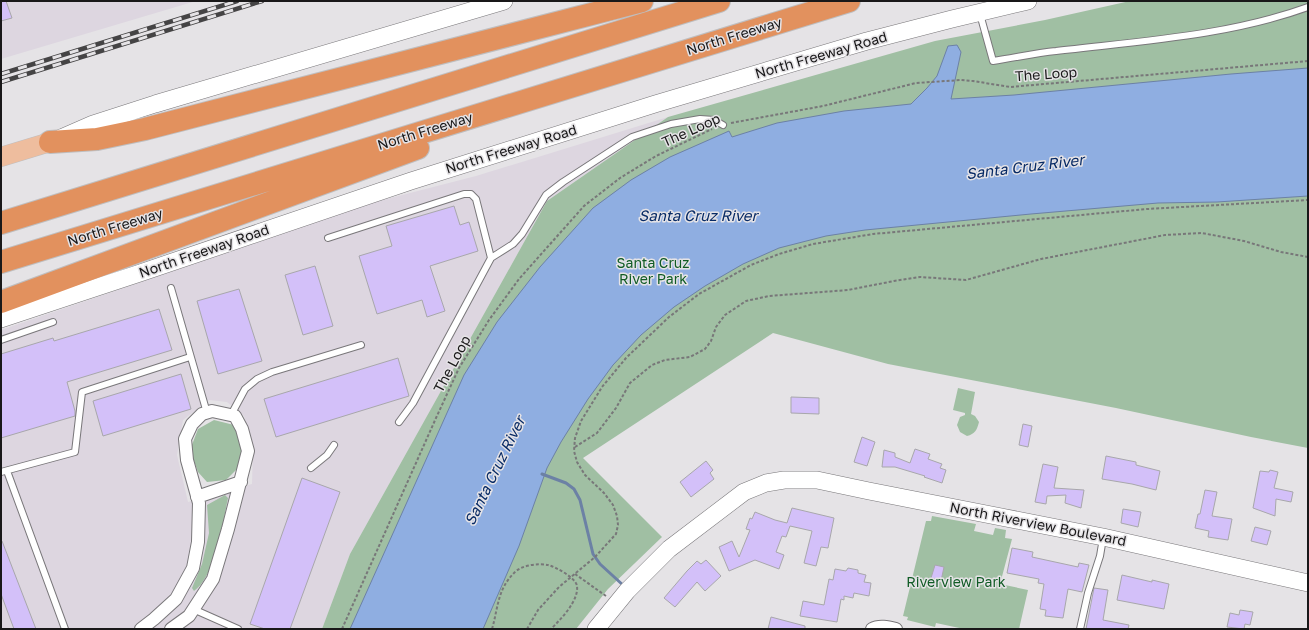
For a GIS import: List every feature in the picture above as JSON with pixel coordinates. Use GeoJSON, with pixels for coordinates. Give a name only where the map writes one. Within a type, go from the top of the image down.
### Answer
{"type":"FeatureCollection","features":[{"type":"Feature","properties":{"kind":"highway"},"geometry":{"type":"LineString","coordinates":[[50,142],[98,140],[145,129],[642,1]]}},
{"type":"Feature","properties":{"kind":"highway"},"geometry":{"type":"LineString","coordinates":[[1,223],[719,1]]}},
{"type":"Feature","properties":{"kind":"highway","name":"North Freeway"},"geometry":{"type":"LineString","coordinates":[[1,262],[849,1]]}},
{"type":"Feature","properties":{"kind":"highway"},"geometry":{"type":"LineString","coordinates":[[1,302],[656,60]]}},
{"type":"Feature","properties":{"kind":"main road"},"geometry":{"type":"LineString","coordinates":[[1,157],[50,142],[93,124],[155,104],[504,1]]}},
{"type":"Feature","properties":{"kind":"main road","name":"North Freeway Road"},"geometry":{"type":"LineString","coordinates":[[1,319],[411,181],[601,121],[867,41],[1028,1]]}},
{"type":"Feature","properties":{"kind":"main road","name":"North Riverview Boulevard"},"geometry":{"type":"LineString","coordinates":[[596,629],[627,590],[669,549],[744,492],[766,483],[784,480],[816,480],[1103,537],[1308,583]]}},
{"type":"Feature","properties":{"kind":"street"},"geometry":{"type":"LineString","coordinates":[[141,629],[154,620],[176,599],[193,568],[198,542],[199,503],[186,460],[185,438],[192,424],[206,412],[212,411],[235,416],[242,429],[248,451],[241,482],[213,579],[189,616],[171,629]]}},
{"type":"Feature","properties":{"kind":"street"},"geometry":{"type":"LineString","coordinates":[[197,497],[241,482]]}},
{"type":"Feature","properties":{"kind":"street"},"geometry":{"type":"LineString","coordinates":[[176,599],[193,609]]}},
{"type":"Feature","properties":{"kind":"street"},"geometry":{"type":"LineString","coordinates":[[874,628],[896,629]]}},
{"type":"Feature","properties":{"kind":"lane"},"geometry":{"type":"LineString","coordinates":[[980,12],[993,61],[1054,51],[1122,44],[1208,32],[1281,16],[1308,7]]}},
{"type":"Feature","properties":{"kind":"lane"},"geometry":{"type":"LineString","coordinates":[[399,422],[414,403],[491,258],[513,244],[522,234],[546,194],[632,137],[670,124],[700,118],[714,120],[723,125]]}},
{"type":"Feature","properties":{"kind":"lane"},"geometry":{"type":"LineString","coordinates":[[328,238],[464,194],[471,194],[476,199],[491,258]]}},
{"type":"Feature","properties":{"kind":"lane"},"geometry":{"type":"LineString","coordinates":[[171,288],[206,412]]}},
{"type":"Feature","properties":{"kind":"lane"},"geometry":{"type":"LineString","coordinates":[[1,340],[54,322]]}},
{"type":"Feature","properties":{"kind":"lane"},"geometry":{"type":"LineString","coordinates":[[231,415],[245,389],[257,379],[272,372],[361,345]]}},
{"type":"Feature","properties":{"kind":"lane"},"geometry":{"type":"LineString","coordinates":[[64,629],[4,471],[75,452],[82,392],[190,357]]}},
{"type":"Feature","properties":{"kind":"lane"},"geometry":{"type":"LineString","coordinates":[[311,468],[327,455],[334,445]]}},
{"type":"Feature","properties":{"kind":"lane"},"geometry":{"type":"LineString","coordinates":[[1080,629],[1088,593],[1100,556],[1103,537]]}},
{"type":"Feature","properties":{"kind":"lane"},"geometry":{"type":"LineString","coordinates":[[193,609],[238,629]]}},
{"type":"Feature","properties":{"kind":"path","name":"The Loop"},"geometry":{"type":"LineString","coordinates":[[342,629],[459,368],[489,320],[515,285],[584,206],[620,178],[656,156],[723,125],[823,106],[916,84],[961,80],[1010,88],[1308,61]]}},
{"type":"Feature","properties":{"kind":"path"},"geometry":{"type":"LineString","coordinates":[[527,629],[538,610],[559,587],[586,565],[616,534],[618,525],[617,516],[612,505],[604,493],[585,475],[577,462],[575,438],[581,421],[602,387],[626,358],[669,317],[706,291],[751,265],[779,254],[813,244],[873,234],[1147,209],[1308,200]]}},
{"type":"Feature","properties":{"kind":"path"},"geometry":{"type":"LineString","coordinates":[[575,447],[597,433],[616,408],[630,383],[652,365],[665,360],[690,357],[705,349],[711,341],[716,327],[725,315],[746,301],[769,296],[848,290],[894,280],[920,277],[966,280],[1041,259],[1165,235],[1202,233],[1244,241],[1281,252],[1308,257]]}},
{"type":"Feature","properties":{"kind":"path"},"geometry":{"type":"LineString","coordinates":[[492,629],[498,602],[506,583],[515,572],[529,566],[549,565],[571,577],[577,584],[577,592],[572,602],[562,618],[551,629]]}},
{"type":"Feature","properties":{"kind":"path"},"geometry":{"type":"LineString","coordinates":[[575,574],[616,604]]}},
{"type":"Feature","properties":{"kind":"shaded area"},"geometry":{"type":"Polygon","coordinates":[[[1,1],[196,1],[1,59],[1,1]]]}},
{"type":"Feature","properties":{"kind":"shaded area"},"geometry":{"type":"Polygon","coordinates":[[[668,117],[547,201],[350,554],[322,629],[1,629],[1,330],[375,202],[476,176],[668,117]],[[209,400],[183,420],[177,455],[188,502],[252,484],[253,446],[244,416],[227,402],[209,400]]]}},
{"type":"Feature","properties":{"kind":"green space","name":"Santa Cruz River Park"},"geometry":{"type":"Polygon","coordinates":[[[1130,1],[1308,1],[1308,448],[1116,408],[888,364],[773,333],[583,458],[662,537],[608,589],[576,629],[322,629],[350,554],[547,201],[668,117],[935,41],[1045,20],[1130,1]]]}},
{"type":"Feature","properties":{"kind":"green space"},"geometry":{"type":"Polygon","coordinates":[[[958,388],[975,392],[971,414],[975,416],[979,422],[975,431],[967,436],[960,432],[957,425],[960,417],[965,415],[965,413],[953,410],[958,388]]]}},
{"type":"Feature","properties":{"kind":"green space"},"geometry":{"type":"Polygon","coordinates":[[[214,420],[234,425],[242,448],[241,465],[226,480],[207,482],[198,472],[190,450],[198,429],[214,420]]]}},
{"type":"Feature","properties":{"kind":"green space"},"geometry":{"type":"Polygon","coordinates":[[[225,495],[228,498],[221,534],[213,562],[201,584],[194,591],[192,588],[202,564],[209,533],[207,505],[225,495]]]}},
{"type":"Feature","properties":{"kind":"green space","name":"Riverview Park"},"geometry":{"type":"Polygon","coordinates":[[[932,516],[976,524],[974,531],[993,535],[995,528],[1006,530],[1005,538],[1012,539],[1000,584],[1028,590],[1019,629],[964,629],[936,623],[935,627],[907,620],[908,617],[903,616],[926,521],[931,521],[932,516]]]}},
{"type":"Feature","properties":{"kind":"water","name":"Santa Cruz River"},"geometry":{"type":"Polygon","coordinates":[[[957,45],[961,52],[951,99],[1014,95],[1308,68],[1308,196],[1217,202],[1158,203],[865,230],[826,236],[779,248],[743,264],[705,286],[674,307],[641,335],[613,365],[588,399],[561,442],[547,468],[519,546],[483,629],[350,629],[464,375],[497,322],[540,267],[593,208],[631,180],[670,157],[729,131],[732,137],[777,123],[844,111],[911,104],[937,76],[948,46],[957,45]]]}},
{"type":"Feature","properties":{"kind":"building"},"geometry":{"type":"Polygon","coordinates":[[[1,1],[6,1],[12,18],[1,21],[1,1]]]}},
{"type":"Feature","properties":{"kind":"building"},"geometry":{"type":"Polygon","coordinates":[[[454,206],[460,225],[469,222],[478,251],[430,266],[445,311],[427,317],[422,300],[377,314],[359,256],[392,246],[386,226],[454,206]]]}},
{"type":"Feature","properties":{"kind":"building"},"geometry":{"type":"Polygon","coordinates":[[[315,266],[333,326],[303,335],[285,275],[315,266]]]}},
{"type":"Feature","properties":{"kind":"building"},"geometry":{"type":"Polygon","coordinates":[[[239,289],[262,361],[218,374],[197,301],[239,289]]]}},
{"type":"Feature","properties":{"kind":"building"},"geometry":{"type":"Polygon","coordinates":[[[159,309],[172,350],[67,382],[75,416],[1,438],[1,354],[53,338],[54,341],[159,309]]]}},
{"type":"Feature","properties":{"kind":"building"},"geometry":{"type":"Polygon","coordinates":[[[398,358],[409,396],[276,437],[264,399],[398,358]]]}},
{"type":"Feature","properties":{"kind":"building"},"geometry":{"type":"Polygon","coordinates":[[[181,374],[191,409],[103,436],[93,401],[181,374]]]}},
{"type":"Feature","properties":{"kind":"building"},"geometry":{"type":"Polygon","coordinates":[[[791,397],[819,398],[819,414],[791,413],[791,397]]]}},
{"type":"Feature","properties":{"kind":"building"},"geometry":{"type":"Polygon","coordinates":[[[1023,424],[1032,426],[1028,447],[1019,445],[1023,424]]]}},
{"type":"Feature","properties":{"kind":"building"},"geometry":{"type":"Polygon","coordinates":[[[862,437],[875,442],[867,466],[854,462],[862,437]]]}},
{"type":"Feature","properties":{"kind":"building"},"geometry":{"type":"Polygon","coordinates":[[[915,449],[930,454],[928,459],[942,464],[940,468],[946,470],[942,483],[895,467],[882,467],[884,450],[895,453],[895,457],[910,463],[915,449]]]}},
{"type":"Feature","properties":{"kind":"building"},"geometry":{"type":"Polygon","coordinates":[[[1106,456],[1136,462],[1136,465],[1160,471],[1156,490],[1102,479],[1106,456]]]}},
{"type":"Feature","properties":{"kind":"building"},"geometry":{"type":"Polygon","coordinates":[[[706,461],[713,470],[710,473],[714,479],[691,497],[680,482],[706,461]]]}},
{"type":"Feature","properties":{"kind":"building"},"geometry":{"type":"Polygon","coordinates":[[[1043,464],[1058,467],[1054,488],[1084,490],[1081,508],[1065,503],[1066,495],[1047,496],[1046,504],[1035,502],[1043,464]]]}},
{"type":"Feature","properties":{"kind":"building"},"geometry":{"type":"Polygon","coordinates":[[[1270,470],[1278,472],[1274,488],[1293,492],[1291,502],[1276,499],[1275,516],[1253,508],[1260,471],[1269,472],[1270,470]]]}},
{"type":"Feature","properties":{"kind":"building"},"geometry":{"type":"Polygon","coordinates":[[[302,478],[340,492],[290,629],[265,629],[250,624],[302,478]]]}},
{"type":"Feature","properties":{"kind":"building"},"geometry":{"type":"Polygon","coordinates":[[[1205,490],[1217,492],[1212,516],[1232,519],[1228,540],[1208,537],[1209,531],[1195,528],[1198,514],[1200,514],[1205,490]]]}},
{"type":"Feature","properties":{"kind":"building"},"geometry":{"type":"Polygon","coordinates":[[[792,508],[834,518],[828,548],[821,547],[816,566],[804,563],[812,531],[790,526],[786,537],[782,536],[776,552],[784,555],[779,569],[755,560],[729,571],[719,547],[732,541],[739,557],[750,530],[746,529],[750,518],[752,519],[755,512],[787,523],[792,508]]]}},
{"type":"Feature","properties":{"kind":"building"},"geometry":{"type":"Polygon","coordinates":[[[1123,509],[1141,512],[1138,527],[1121,523],[1123,509]]]}},
{"type":"Feature","properties":{"kind":"building"},"geometry":{"type":"Polygon","coordinates":[[[1255,527],[1271,531],[1267,545],[1251,541],[1255,527]]]}},
{"type":"Feature","properties":{"kind":"building"},"geometry":{"type":"Polygon","coordinates":[[[1,541],[36,629],[14,629],[1,594],[1,541]]]}},
{"type":"Feature","properties":{"kind":"building"},"geometry":{"type":"Polygon","coordinates":[[[1012,548],[1033,552],[1032,557],[1078,567],[1079,563],[1089,565],[1082,592],[1068,589],[1063,618],[1045,616],[1046,610],[1040,609],[1044,584],[1038,583],[1039,579],[1007,573],[1012,548]]]}},
{"type":"Feature","properties":{"kind":"building"},"geometry":{"type":"Polygon","coordinates":[[[706,560],[721,576],[705,591],[697,582],[675,607],[664,598],[697,561],[701,564],[706,560]]]}},
{"type":"Feature","properties":{"kind":"building"},"geometry":{"type":"Polygon","coordinates":[[[935,565],[944,567],[941,581],[931,578],[935,565]]]}},
{"type":"Feature","properties":{"kind":"building"},"geometry":{"type":"Polygon","coordinates":[[[848,568],[858,570],[858,573],[866,575],[864,582],[871,583],[869,596],[854,593],[853,598],[844,596],[844,600],[841,599],[837,622],[800,616],[803,601],[824,605],[829,579],[833,580],[835,569],[846,571],[848,568]]]}},
{"type":"Feature","properties":{"kind":"building"},"geometry":{"type":"Polygon","coordinates":[[[1122,575],[1152,582],[1152,580],[1169,584],[1164,609],[1117,600],[1122,575]]]}},
{"type":"Feature","properties":{"kind":"building"},"geometry":{"type":"Polygon","coordinates":[[[1094,588],[1108,590],[1103,620],[1129,625],[1128,629],[1086,629],[1094,588]]]}},
{"type":"Feature","properties":{"kind":"building"},"geometry":{"type":"Polygon","coordinates":[[[1240,610],[1253,612],[1250,625],[1245,624],[1244,629],[1227,627],[1230,613],[1239,615],[1240,610]]]}},
{"type":"Feature","properties":{"kind":"building"},"geometry":{"type":"Polygon","coordinates":[[[771,617],[805,626],[805,629],[768,629],[771,617]]]}},
{"type":"Feature","properties":{"kind":"waterway"},"geometry":{"type":"LineString","coordinates":[[542,474],[566,483],[574,489],[580,500],[593,554],[600,564],[624,586]]}},
{"type":"Feature","properties":{"kind":"railway"},"geometry":{"type":"LineString","coordinates":[[1,74],[237,1]]}},
{"type":"Feature","properties":{"kind":"railway"},"geometry":{"type":"LineString","coordinates":[[1,82],[262,1]]}}]}
